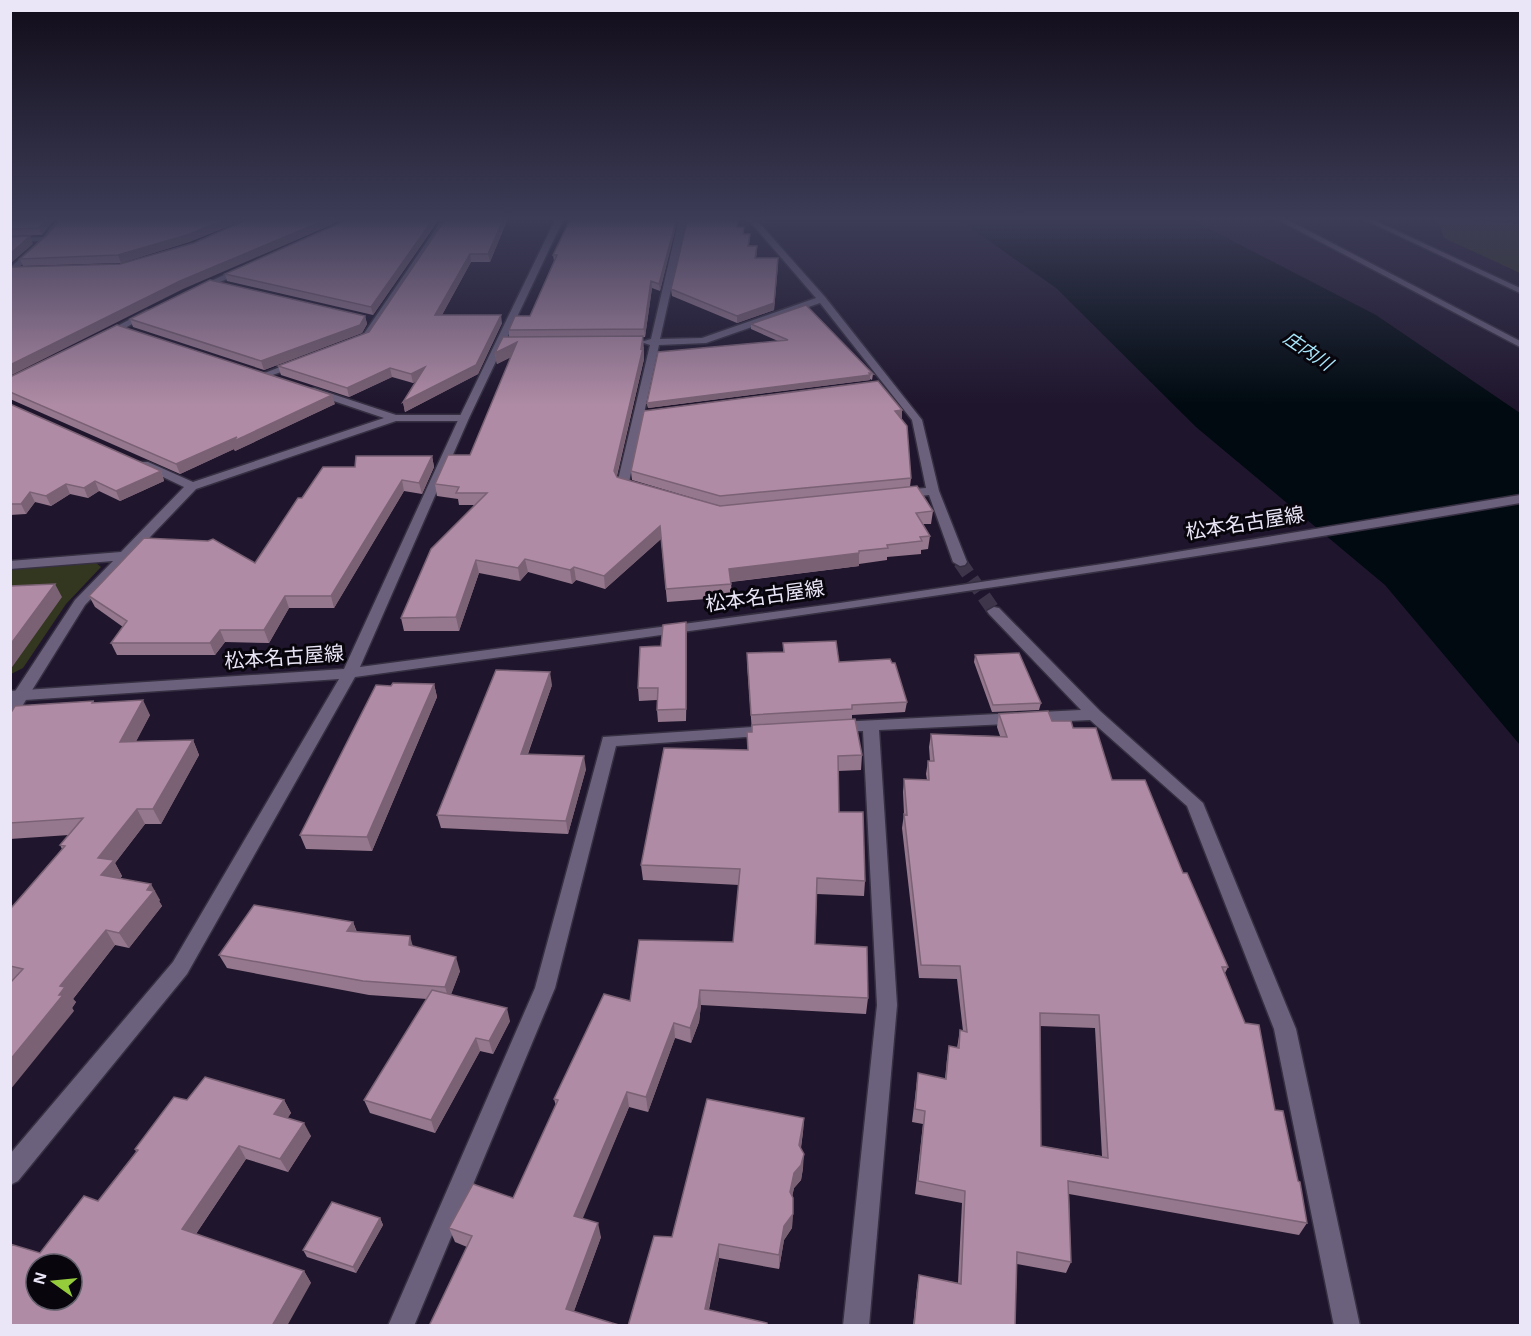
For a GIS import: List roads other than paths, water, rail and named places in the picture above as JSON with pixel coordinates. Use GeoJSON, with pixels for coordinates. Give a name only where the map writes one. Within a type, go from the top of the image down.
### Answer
{"type":"FeatureCollection","features":[{"type":"Feature","properties":{"kind":"street"},"geometry":{"type":"LineString","coordinates":[[187,293],[220,280]]}},
{"type":"Feature","properties":{"kind":"street"},"geometry":{"type":"LineString","coordinates":[[344,345],[366,337],[404,280]]}},
{"type":"Feature","properties":{"kind":"street"},"geometry":{"type":"LineString","coordinates":[[10,1173],[180,968],[350,673],[464,418],[508,343],[534,280]]}},
{"type":"Feature","properties":{"kind":"street"},"geometry":{"type":"LineString","coordinates":[[645,490],[623,484],[645,414],[655,342],[669,280]]}},
{"type":"Feature","properties":{"kind":"street"},"geometry":{"type":"LineString","coordinates":[[805,280],[917,420],[933,491],[960,562]]}},
{"type":"Feature","properties":{"kind":"street"},"geometry":{"type":"LineString","coordinates":[[1399,280],[1521,344]]}},
{"type":"Feature","properties":{"kind":"street"},"geometry":{"type":"LineString","coordinates":[[1498,280],[1521,291]]}},
{"type":"Feature","properties":{"kind":"street"},"geometry":{"type":"LineString","coordinates":[[214,283],[225,286]]}},
{"type":"Feature","properties":{"kind":"street"},"geometry":{"type":"LineString","coordinates":[[632,342],[703,341],[822,299]]}},
{"type":"Feature","properties":{"kind":"street"},"geometry":{"type":"LineString","coordinates":[[90,343],[158,308]]}},
{"type":"Feature","properties":{"kind":"street"},"geometry":{"type":"LineString","coordinates":[[364,318],[376,321]]}},
{"type":"Feature","properties":{"kind":"street"},"geometry":{"type":"LineString","coordinates":[[120,328],[131,331]]}},
{"type":"Feature","properties":{"kind":"street"},"geometry":{"type":"LineString","coordinates":[[267,375],[311,358]]}},
{"type":"Feature","properties":{"kind":"street"},"geometry":{"type":"LineString","coordinates":[[256,371],[288,382]]}},
{"type":"Feature","properties":{"kind":"street"},"geometry":{"type":"LineString","coordinates":[[876,384],[888,383]]}},
{"type":"Feature","properties":{"kind":"street"},"geometry":{"type":"LineString","coordinates":[[299,386],[395,418],[464,418]]}},
{"type":"Feature","properties":{"kind":"street"},"geometry":{"type":"LineString","coordinates":[[10,712],[16,696],[80,603],[192,486],[395,418]]}},
{"type":"Feature","properties":{"kind":"street"},"geometry":{"type":"LineString","coordinates":[[128,457],[192,486]]}},
{"type":"Feature","properties":{"kind":"street"},"geometry":{"type":"LineString","coordinates":[[885,496],[933,491]]}},
{"type":"Feature","properties":{"kind":"street","name":"松本名古屋線"},"geometry":{"type":"LineString","coordinates":[[16,696],[350,673],[852,606],[1116,566],[1521,499]]}},
{"type":"Feature","properties":{"kind":"street"},"geometry":{"type":"LineString","coordinates":[[10,565],[123,556]]}},
{"type":"Feature","properties":{"kind":"street"},"geometry":{"type":"LineString","coordinates":[[993,611],[1094,715],[1194,803],[1284,1029],[1347,1326]]}},
{"type":"Feature","properties":{"kind":"street"},"geometry":{"type":"LineString","coordinates":[[823,728],[1094,715]]}},
{"type":"Feature","properties":{"kind":"street"},"geometry":{"type":"LineString","coordinates":[[856,1326],[887,1005],[871,725]]}},
{"type":"Feature","properties":{"kind":"street"},"geometry":{"type":"LineString","coordinates":[[402,1326],[545,988],[609,741],[788,730]]}},
{"type":"Feature","properties":{"kind":"water","name":"庄内川"},"geometry":{"type":"Polygon","coordinates":[[[1045,280],[1309,280],[1376,315],[1520,413],[1520,745],[1385,585],[1196,427],[1056,288],[1045,280]]]}},
{"type":"Feature","properties":{"kind":"tunnel"},"geometry":{"type":"LineString","coordinates":[[960,562],[994,611]]}}]}
